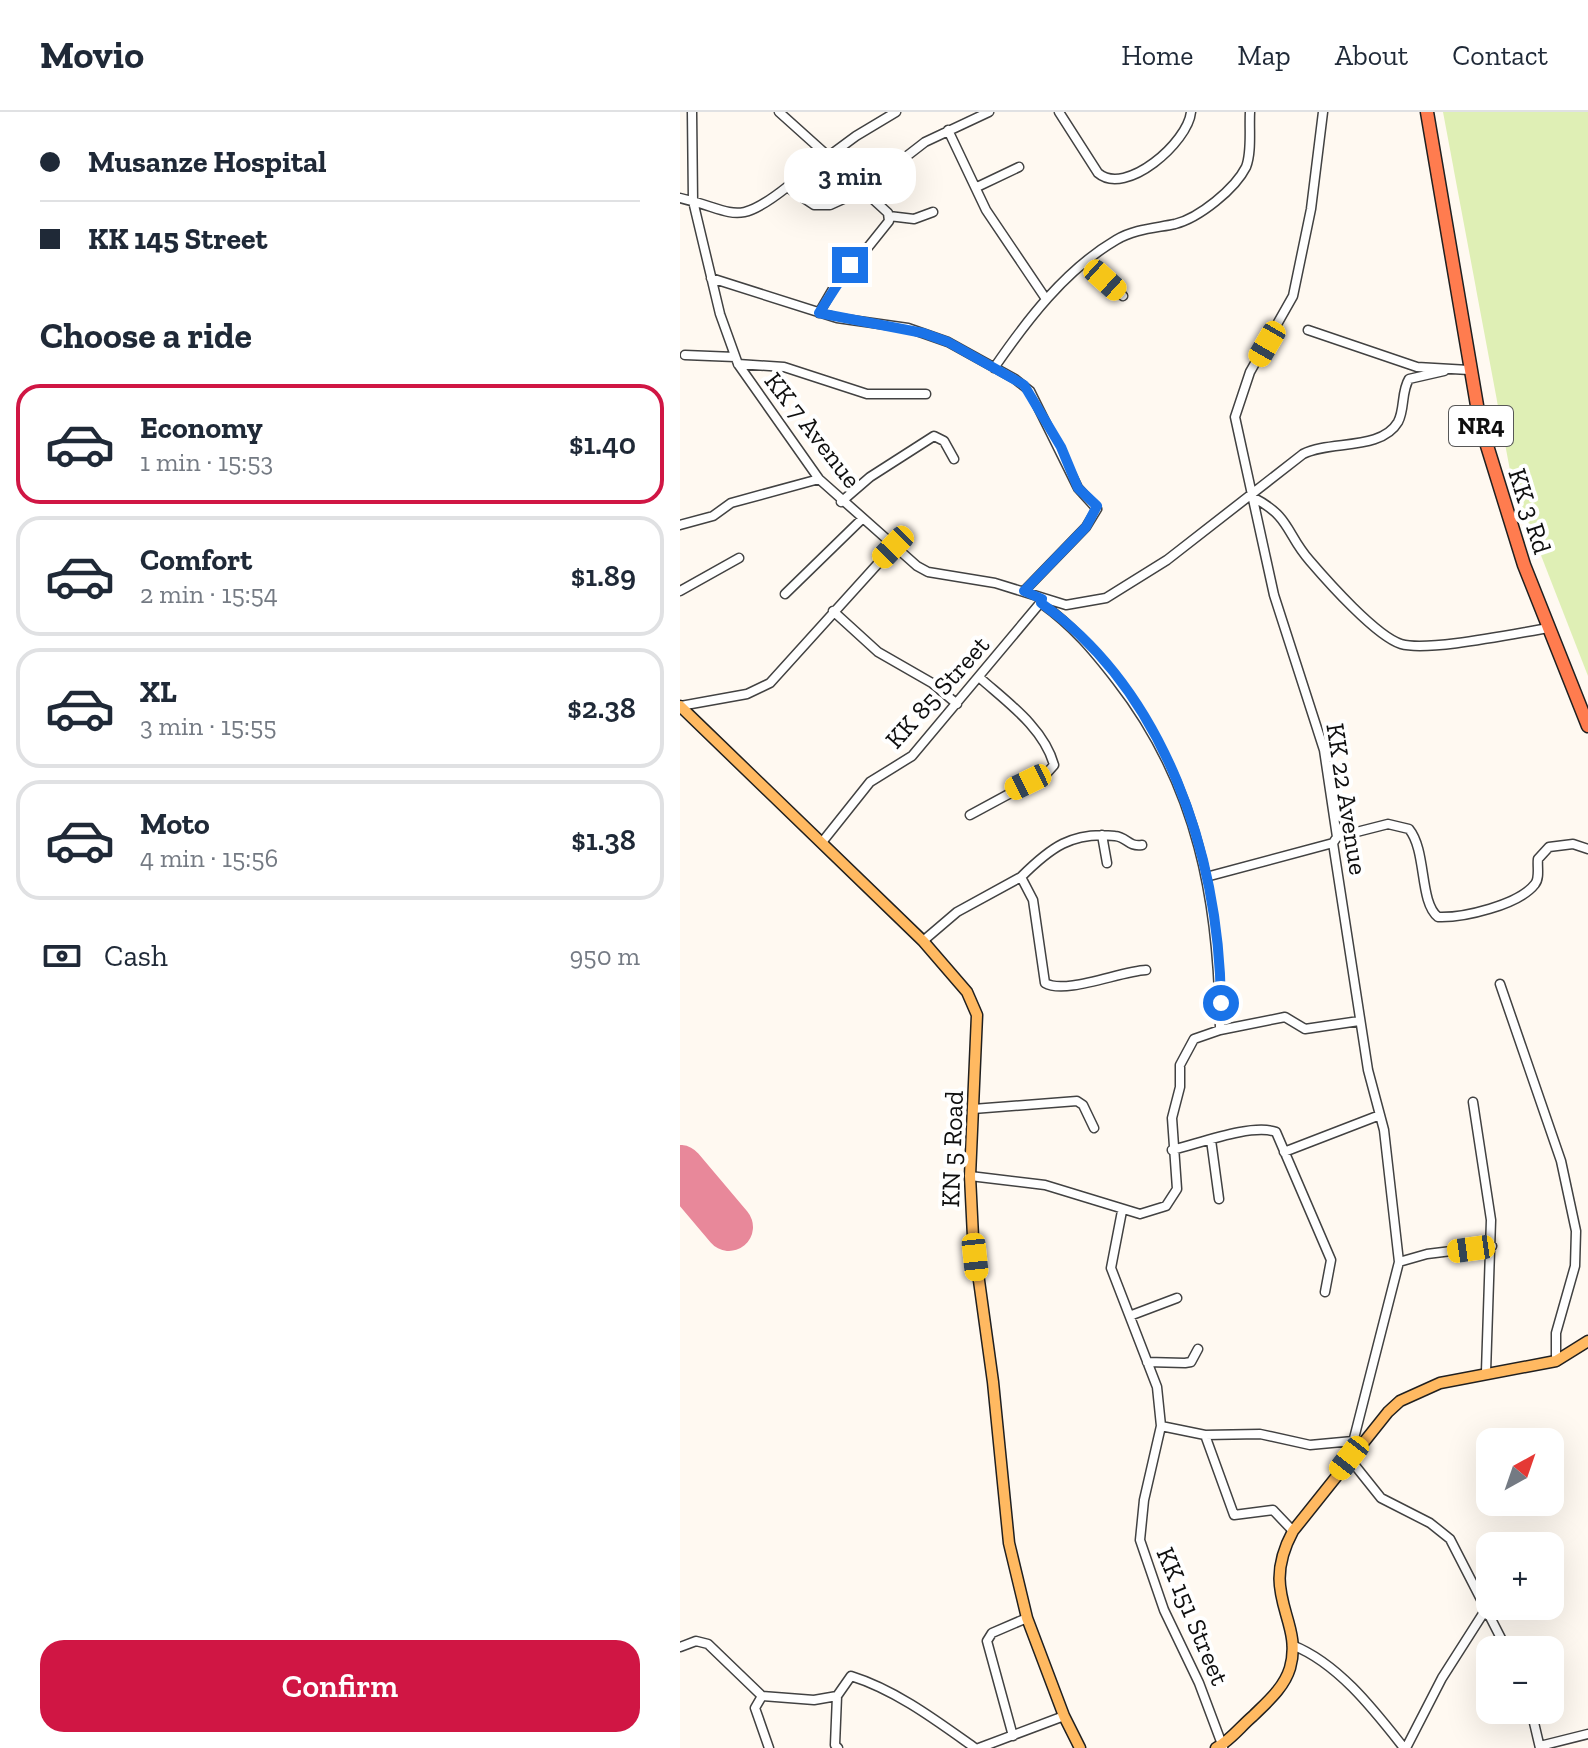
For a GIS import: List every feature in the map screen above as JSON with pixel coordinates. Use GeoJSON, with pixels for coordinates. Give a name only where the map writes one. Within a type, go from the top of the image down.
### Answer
{"type":"FeatureCollection","features":[{"type":"Feature","properties":{"kind":"highway","name":"KK 3 Rd"},"geometry":{"type":"LineString","coordinates":[[1427,112],[1469,370],[1504,504],[1588,726]]}},
{"type":"Feature","properties":{"kind":"main road","name":"KN 5 Road"},"geometry":{"type":"LineString","coordinates":[[680,706],[923,941],[967,992],[977,1015],[970,1176],[973,1237],[1014,1574],[1064,1716],[1080,1748]]}},
{"type":"Feature","properties":{"kind":"main road"},"geometry":{"type":"LineString","coordinates":[[1220,1747],[1282,1685],[1291,1663],[1292,1645],[1278,1569],[1282,1550],[1349,1458],[1400,1401],[1440,1383],[1556,1361],[1588,1341]]}},
{"type":"Feature","properties":{"kind":"street","name":"KK 7 Avenue"},"geometry":{"type":"LineString","coordinates":[[692,112],[693,201],[711,278],[736,360],[819,479],[893,547],[928,572],[1024,591],[1042,601],[1066,605],[1086,604],[1115,594],[1167,560],[1253,496],[1280,470],[1318,446],[1377,439],[1397,422],[1409,379],[1444,371]]}},
{"type":"Feature","properties":{"kind":"street"},"geometry":{"type":"LineString","coordinates":[[680,198],[734,216],[755,210],[828,156],[896,112]]}},
{"type":"Feature","properties":{"kind":"street"},"geometry":{"type":"LineString","coordinates":[[787,187],[814,205],[830,205],[863,190],[913,150],[989,112]]}},
{"type":"Feature","properties":{"kind":"street"},"geometry":{"type":"LineString","coordinates":[[1059,112],[1098,173],[1106,179],[1115,180],[1161,158],[1189,127],[1191,112]]}},
{"type":"Feature","properties":{"kind":"street"},"geometry":{"type":"LineString","coordinates":[[994,368],[1046,299],[1068,276],[1118,238],[1194,216],[1232,184],[1245,169],[1248,157],[1250,112]]}},
{"type":"Feature","properties":{"kind":"street","name":"KK 22 Avenue"},"geometry":{"type":"LineString","coordinates":[[1323,112],[1311,209],[1293,296],[1250,372],[1235,417],[1274,595],[1324,750],[1359,1021],[1380,1115],[1398,1231],[1399,1262],[1349,1458]]}},
{"type":"Feature","properties":{"kind":"street"},"geometry":{"type":"LineString","coordinates":[[784,113],[828,156]]}},
{"type":"Feature","properties":{"kind":"street"},"geometry":{"type":"LineString","coordinates":[[948,130],[994,222],[1046,299]]}},
{"type":"Feature","properties":{"kind":"street"},"geometry":{"type":"LineString","coordinates":[[977,187],[1019,167]]}},
{"type":"Feature","properties":{"kind":"street"},"geometry":{"type":"LineString","coordinates":[[863,190],[889,216],[914,219],[933,212]]}},
{"type":"Feature","properties":{"kind":"street"},"geometry":{"type":"LineString","coordinates":[[819,313],[844,270],[857,261],[889,216]]}},
{"type":"Feature","properties":{"kind":"street"},"geometry":{"type":"LineString","coordinates":[[1086,264],[1123,296]]}},
{"type":"Feature","properties":{"kind":"street"},"geometry":{"type":"LineString","coordinates":[[711,278],[819,313],[908,328],[948,342],[1030,391],[1078,488],[1097,506],[1086,527],[1024,591]]}},
{"type":"Feature","properties":{"kind":"street"},"geometry":{"type":"LineString","coordinates":[[1308,330],[1417,367],[1444,371],[1469,370]]}},
{"type":"Feature","properties":{"kind":"street"},"geometry":{"type":"LineString","coordinates":[[685,355],[784,367],[867,394],[926,394]]}},
{"type":"Feature","properties":{"kind":"street"},"geometry":{"type":"LineString","coordinates":[[841,502],[870,477],[934,436],[944,441],[954,459]]}},
{"type":"Feature","properties":{"kind":"street"},"geometry":{"type":"LineString","coordinates":[[680,525],[713,516],[737,501],[768,496],[819,479]]}},
{"type":"Feature","properties":{"kind":"street"},"geometry":{"type":"LineString","coordinates":[[1253,496],[1284,519],[1318,570],[1386,635],[1402,644],[1427,644],[1549,628]]}},
{"type":"Feature","properties":{"kind":"street"},"geometry":{"type":"LineString","coordinates":[[785,594],[862,519]]}},
{"type":"Feature","properties":{"kind":"street"},"geometry":{"type":"LineString","coordinates":[[680,706],[747,694],[770,683],[893,547]]}},
{"type":"Feature","properties":{"kind":"street"},"geometry":{"type":"LineString","coordinates":[[680,591],[739,558]]}},
{"type":"Feature","properties":{"kind":"street"},"geometry":{"type":"LineString","coordinates":[[1042,601],[1093,647],[1155,734],[1171,765],[1206,877],[1220,973],[1220,1030]]}},
{"type":"Feature","properties":{"kind":"street","name":"KK 85 Street"},"geometry":{"type":"LineString","coordinates":[[823,841],[870,782],[912,756],[1042,601]]}},
{"type":"Feature","properties":{"kind":"street"},"geometry":{"type":"LineString","coordinates":[[833,611],[878,652],[920,675],[957,704]]}},
{"type":"Feature","properties":{"kind":"street"},"geometry":{"type":"LineString","coordinates":[[970,815],[1046,774],[1054,765],[1039,736],[1022,716],[980,678]]}},
{"type":"Feature","properties":{"kind":"street"},"geometry":{"type":"LineString","coordinates":[[1206,877],[1388,824],[1409,829],[1421,856],[1430,908],[1438,917],[1488,911],[1529,889],[1538,877],[1538,859],[1549,847],[1573,844],[1588,849]]}},
{"type":"Feature","properties":{"kind":"street"},"geometry":{"type":"LineString","coordinates":[[923,941],[957,912],[1021,877],[1057,844],[1080,835],[1102,835],[1119,836],[1132,846],[1142,845]]}},
{"type":"Feature","properties":{"kind":"street"},"geometry":{"type":"LineString","coordinates":[[1102,835],[1107,863]]}},
{"type":"Feature","properties":{"kind":"street"},"geometry":{"type":"LineString","coordinates":[[1021,877],[1033,900],[1045,983],[1055,987],[1088,982],[1121,972],[1146,970]]}},
{"type":"Feature","properties":{"kind":"street"},"geometry":{"type":"LineString","coordinates":[[1500,984],[1561,1161],[1576,1231],[1575,1266],[1568,1301],[1556,1333],[1556,1361]]}},
{"type":"Feature","properties":{"kind":"street"},"geometry":{"type":"LineString","coordinates":[[970,1176],[1045,1185],[1122,1211],[1140,1214],[1156,1211],[1174,1199],[1178,1178],[1172,1150],[1172,1118],[1180,1087],[1179,1075],[1189,1045],[1220,1030],[1276,1018],[1285,1017],[1311,1029],[1359,1021]]}},
{"type":"Feature","properties":{"kind":"street"},"geometry":{"type":"LineString","coordinates":[[973,1109],[1077,1101],[1083,1105],[1094,1128]]}},
{"type":"Feature","properties":{"kind":"street"},"geometry":{"type":"LineString","coordinates":[[1473,1102],[1492,1246],[1486,1372]]}},
{"type":"Feature","properties":{"kind":"street"},"geometry":{"type":"LineString","coordinates":[[1284,1152],[1380,1115]]}},
{"type":"Feature","properties":{"kind":"street"},"geometry":{"type":"LineString","coordinates":[[1172,1150],[1270,1130],[1279,1138],[1331,1260],[1325,1292]]}},
{"type":"Feature","properties":{"kind":"street"},"geometry":{"type":"LineString","coordinates":[[1211,1140],[1219,1199]]}},
{"type":"Feature","properties":{"kind":"street","name":"KK 151 Street"},"geometry":{"type":"LineString","coordinates":[[1122,1211],[1111,1268],[1132,1315],[1157,1387],[1161,1426],[1144,1500],[1140,1540],[1164,1610],[1199,1683],[1220,1747]]}},
{"type":"Feature","properties":{"kind":"street"},"geometry":{"type":"LineString","coordinates":[[1399,1262],[1427,1254],[1492,1246]]}},
{"type":"Feature","properties":{"kind":"street"},"geometry":{"type":"LineString","coordinates":[[1132,1315],[1177,1298]]}},
{"type":"Feature","properties":{"kind":"street"},"geometry":{"type":"LineString","coordinates":[[1147,1362],[1191,1362],[1198,1349]]}},
{"type":"Feature","properties":{"kind":"street"},"geometry":{"type":"LineString","coordinates":[[1161,1426],[1205,1435],[1260,1434],[1310,1445],[1353,1441]]}},
{"type":"Feature","properties":{"kind":"street"},"geometry":{"type":"LineString","coordinates":[[1205,1435],[1231,1512],[1240,1515],[1273,1510],[1293,1531]]}},
{"type":"Feature","properties":{"kind":"street"},"geometry":{"type":"LineString","coordinates":[[1349,1458],[1381,1498],[1430,1523],[1450,1539],[1476,1590]]}},
{"type":"Feature","properties":{"kind":"street"},"geometry":{"type":"LineString","coordinates":[[1013,1736],[987,1641],[992,1633],[1027,1618]]}},
{"type":"Feature","properties":{"kind":"street"},"geometry":{"type":"LineString","coordinates":[[1292,1645],[1313,1655],[1357,1692],[1405,1748],[1442,1678],[1479,1620]]}},
{"type":"Feature","properties":{"kind":"street"},"geometry":{"type":"LineString","coordinates":[[680,1647],[696,1641],[708,1644],[762,1696],[814,1700],[837,1696]]}},
{"type":"Feature","properties":{"kind":"street"},"geometry":{"type":"LineString","coordinates":[[838,1748],[835,1745],[837,1696],[851,1676],[894,1695],[977,1748],[1064,1716]]}},
{"type":"Feature","properties":{"kind":"street"},"geometry":{"type":"LineString","coordinates":[[762,1696],[755,1708],[769,1748]]}},
{"type":"Feature","properties":{"kind":"street"},"geometry":{"type":"LineString","coordinates":[[1534,1724],[1540,1747],[1588,1734]]}},
{"type":"Feature","properties":{"kind":"green space"},"geometry":{"type":"Polygon","coordinates":[[[1443,112],[1588,112],[1588,676],[1512,481],[1443,112]]]}},
{"type":"Feature","properties":{"kind":"runway"},"geometry":{"type":"LineString","coordinates":[[680,1169],[729,1227]]}},
{"type":"Feature","properties":{"kind":"route"},"geometry":{"type":"LineString","coordinates":[[850,265],[819,313],[923,333],[948,342],[1024,385],[1061,447],[1078,488],[1097,506],[1086,527],[1024,591],[1042,599],[1041,603],[1093,647],[1161,743],[1197,839],[1206,877],[1220,973],[1221,1003]]}}]}
